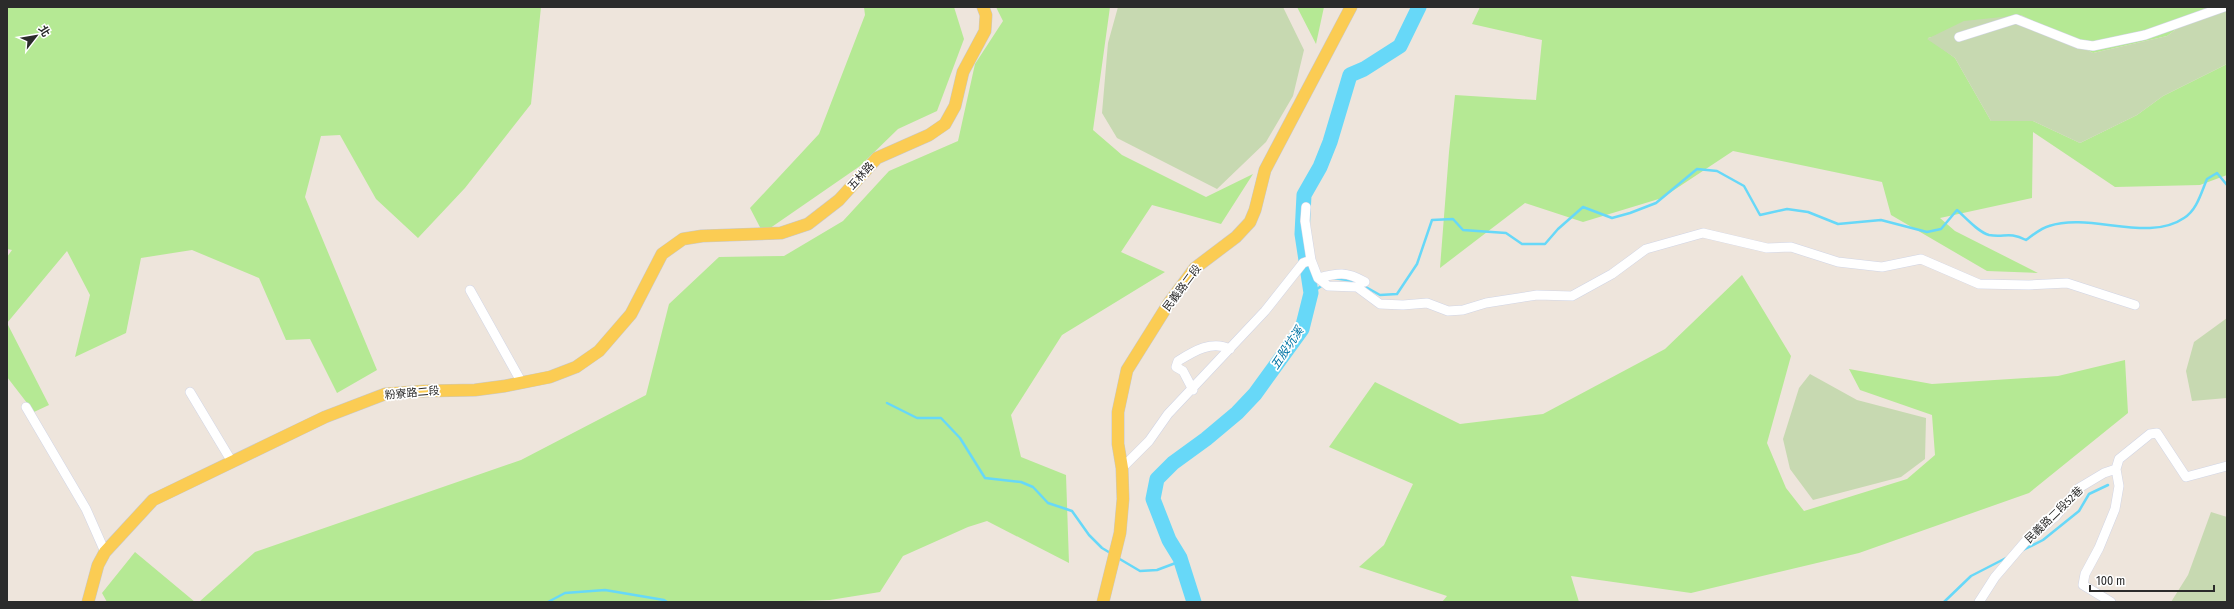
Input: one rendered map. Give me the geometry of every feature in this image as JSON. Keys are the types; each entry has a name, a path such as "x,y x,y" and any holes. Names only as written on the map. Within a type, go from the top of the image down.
{"main road":[{"name":"五林路","path":"702,236 781,234 808,224 839,200 877,158 929,135 945,124 955,106 962,72 985,31 986,15 982,7"},
{"name":"民義路二段","path":"1103,602 1120,533 1123,499 1122,468 1118,444 1118,412 1127,370 1169,303 1195,268 1236,237 1250,222 1255,210 1265,170 1352,7"},
{"name":"粉寮路二段","path":"88,602 98,565 105,552 153,500 325,417 385,394 425,391 475,390 550,377 576,367 599,352 631,314 662,254 683,239 702,236"}],"street":[{"path":"1959,37 2016,19 2079,44 2093,46 2146,35 2224,7"},
{"path":"1306,207 1305,221 1307,262 1318,278 1328,286 1358,287 1380,304 1403,305 1427,302 1448,311 1463,310 1486,302 1537,294 1572,296 1612,274 1646,249 1703,233 1767,248 1791,247 1838,262 1882,268 1921,259 1979,284 2029,285 2067,283 2135,305"},
{"path":"1122,468 1149,441 1168,414 1193,390 1265,311 1307,262"},
{"path":"1318,278 1340,273 1355,276 1365,282"},
{"path":"470,290 522,383"},
{"path":"1193,390 1183,371 1176,367 1178,361 1204,347 1220,344 1230,349"},
{"path":"190,392 232,462"},
{"path":"26,407 86,509 105,552"},
{"path":"2111,602 2083,585 2085,574 2099,548 2115,509 2119,486 2116,469 2119,459 2150,434 2157,433 2186,477 2227,466"},
{"name":"民義路二段52巷","path":"1979,602 1995,577 2026,542 2056,516 2079,488 2104,473 2116,469"}],"green space":[{"path":"7,7 541,7 531,104 465,188 418,238 376,199 340,135 321,136 305,197 377,370 337,393 310,339 286,340 259,278 192,250 141,258 126,333 75,357 90,295 67,251 7,323 7,257 12,250 7,249"},
{"path":"864,7 954,7 964,39 937,111 898,129 860,166 763,233 750,208 819,134 865,15"},
{"path":"996,7 1110,7 1093,130 1122,155 1206,197 1253,174 1221,224 1152,205 1121,252 1165,272 1062,335 1011,415 1021,457 1066,475 1069,563 987,521 968,527 903,556 880,592 830,600 770,602 199,602 255,552 521,460 646,395 669,304 719,257 784,256 843,221 889,171 958,141 975,64 1003,21"},
{"path":"1118,7 1283,7 1304,50 1293,96 1266,142 1217,189 1117,138 1102,113 1108,43"},
{"path":"1297,7 1324,7 1316,44"},
{"path":"1480,7 2206,7 2167,36 2093,53 2021,15 1928,38 1955,58 1991,121 2033,121 2080,143 2137,115 2163,96 2227,64 2227,175 2200,185 2115,187 2033,132 2032,198 1940,218 1955,231 2038,273 1987,271 1891,215 1882,182 1733,151 1662,198 1583,222 1525,203 1440,268 1455,95 1536,100 1542,40 1472,24"},
{"path":"2206,7 2227,7 2227,64 2163,96 2137,115 2080,143 2033,121 1991,121 1955,58 1927,39 1964,21 2021,15 2093,53 2167,36"},
{"path":"1742,275 1791,356 1767,443 1786,488 1804,511 1907,479 1935,455 1932,415 1860,390 1849,369 1932,384 2058,376 2125,360 2128,413 2029,493 1859,553 1691,593 1571,576 1579,602 1442,602 1447,596 1359,567 1384,545 1413,484 1329,447 1375,382 1460,424 1543,414 1665,349"},
{"path":"2227,318 2227,398 2192,401 2186,371 2194,342"},
{"path":"7,323 49,405 34,412 7,377"},
{"path":"1810,374 1857,400 1926,418 1925,459 1901,477 1813,500 1790,469 1783,439 1799,388"},
{"path":"2211,512 2227,517 2227,602 2171,602 2188,575"},
{"path":"135,552 195,602 107,602 102,593"}],"waterway":[{"name":"五股坑溪","path":"1194,602 1180,558 1169,540 1153,499 1157,479 1173,463 1206,439 1237,413 1255,394 1302,329 1311,293 1302,234 1304,195 1320,167 1330,142 1350,75 1364,69 1400,46 1419,7"},
{"path":"1364,286 1380,295 1397,294 1417,264 1432,220 1453,219 1463,230 1506,233 1522,244 1545,244 1558,229 1583,207 1612,218 1630,213 1656,203 1697,169 1717,171 1744,186 1760,215 1787,209 1808,212 1838,224 1881,220 1927,232 1941,229 1957,210 1976,228 1989,235 2011,235 2026,240 2046,227 2065,223 2082,222 2136,228 2153,228 2170,225 2188,215 2198,201 2207,179 2217,173 2227,185"},
{"path":"1333,278 1354,281"},
{"path":"1311,293 1323,285"},
{"path":"887,403 917,418 941,418 960,438 985,478 1021,482 1033,487 1048,503 1072,511 1089,535 1102,548 1112,554"},
{"path":"2023,550 2043,540 2079,511 2089,494 2108,485"},
{"path":"1944,602 1971,576 2008,557"},
{"path":"1118,558 1140,571 1157,570 1181,561"},
{"path":"548,602 565,593 605,590 664,600 667,602"}]}
